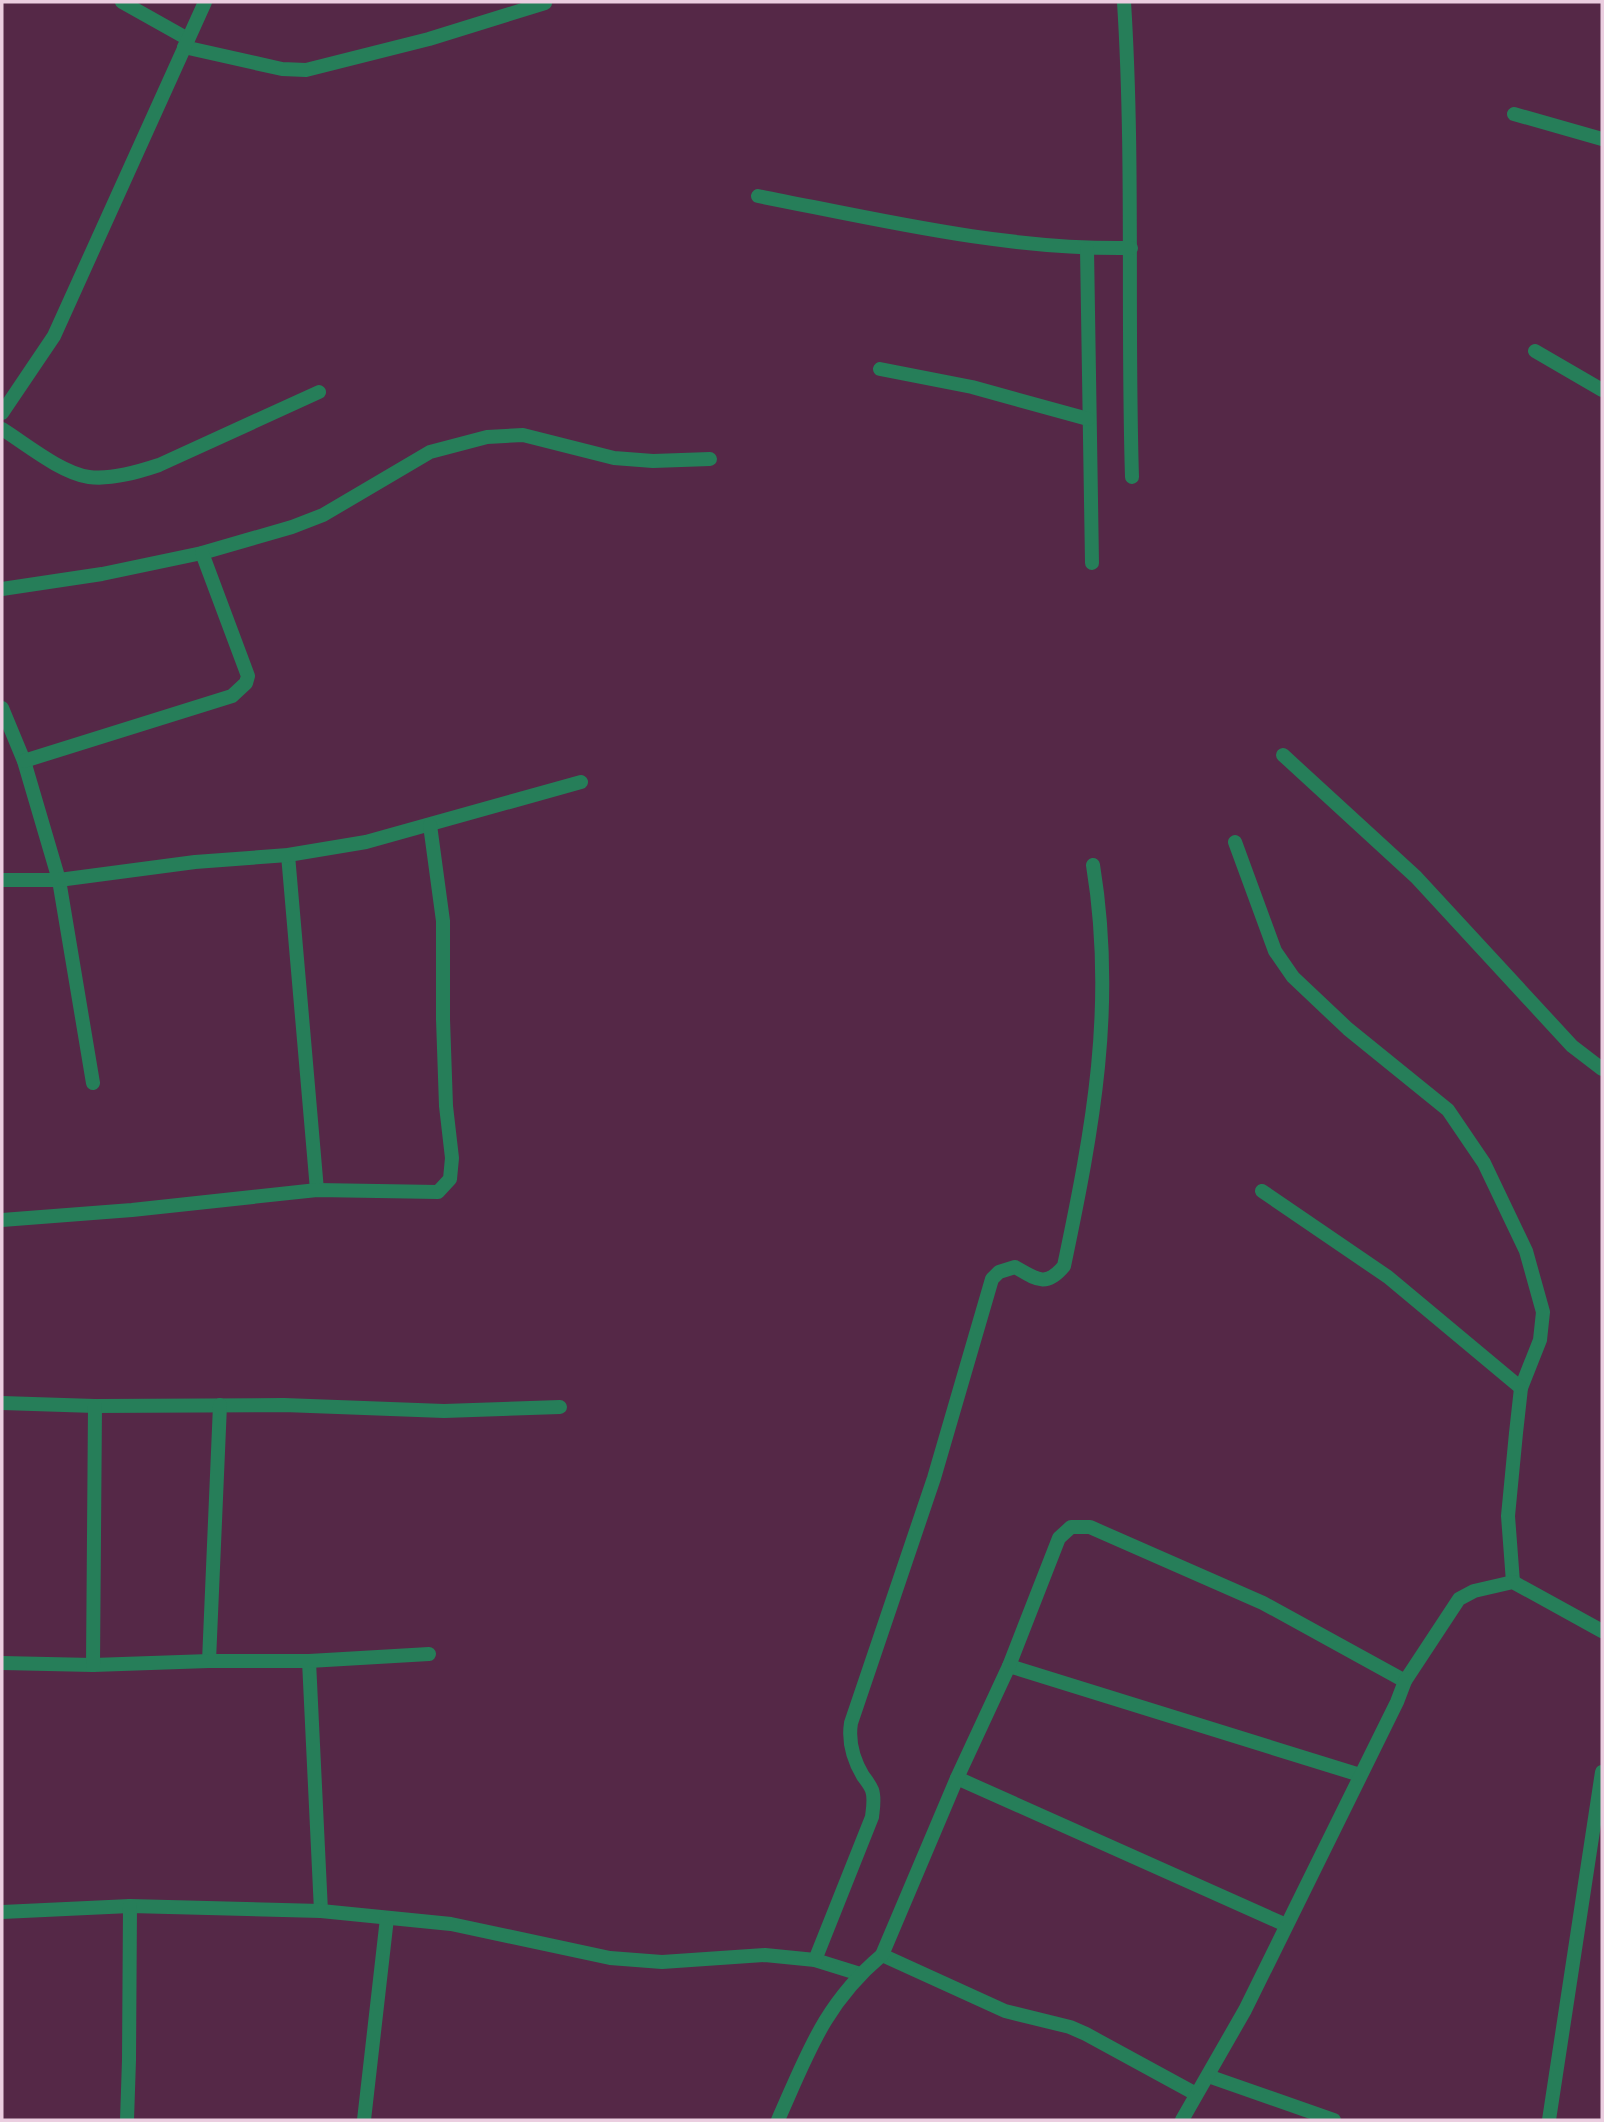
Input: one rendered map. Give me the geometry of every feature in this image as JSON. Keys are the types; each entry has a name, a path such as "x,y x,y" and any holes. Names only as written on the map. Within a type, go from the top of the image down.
{"street":[{"path":"122,2 186,43 282,69 306,70 429,39 545,3"},
{"path":"2,413 54,336 205,2"},
{"path":"1124,2 1131,248 1128,364 1132,477"},
{"path":"1514,114 1602,139"},
{"path":"758,196 954,234 1087,249 1131,248"},
{"path":"1087,249 1091,563"},
{"path":"1535,351 1602,390"},
{"path":"880,369 972,387 1088,419"},
{"path":"2,429 70,471 89,477 105,477 159,465 319,392"},
{"path":"2,589 102,574 202,553 292,527 323,515 429,452 487,437 523,435 614,458 653,461 710,459"},
{"path":"24,761 232,696 241,689 248,676 202,553"},
{"path":"2,708 24,761 59,880 93,1083"},
{"path":"1283,755 1416,877 1572,1046 1602,1069"},
{"path":"2,880 59,880 195,862 288,855 366,842 581,782"},
{"path":"2,1220 317,1190 438,1192 450,1179 452,1158 446,1106 443,921 430,825"},
{"path":"1235,842 1275,951 1293,977 1348,1029 1448,1110 1484,1163 1526,1251 1543,1312 1540,1340 1521,1388 1508,1516 1513,1582"},
{"path":"288,855 317,1190"},
{"path":"815,1960 872,1817 872,1789 851,1749 851,1723 934,1478 992,1279 999,1272 1015,1267 1042,1281 1054,1279 1064,1266 1098,1081 1104,1009 1104,967 1093,865"},
{"path":"1262,1191 1388,1277 1521,1388"},
{"path":"2,1403 444,1411 559,1407"},
{"path":"209,1661 220,1405"},
{"path":"93,1665 95,1406"},
{"path":"778,2120 822,2024 839,1997 882,1955 957,1778 1009,1666 1059,1538 1071,1527 1090,1527 1263,1604 1405,1681"},
{"path":"1182,2120 1245,2010 1405,1681 1459,1599 1474,1591 1513,1582 1602,1631"},
{"path":"2,1663 93,1665 309,1661 429,1654"},
{"path":"309,1661 321,1911"},
{"path":"1009,1666 1360,1776"},
{"path":"1549,2120 1597,1849 1602,1772"},
{"path":"957,1778 1286,1925"},
{"path":"2,1912 130,1906 321,1911 473,1927 610,1958 662,1962 765,1955 815,1960 860,1974"},
{"path":"127,2120 130,2060 130,1906"},
{"path":"363,2120 387,1918"},
{"path":"882,1955 1005,2011 1078,2031 1196,2094"},
{"path":"1208,2076 1334,2120"}]}
